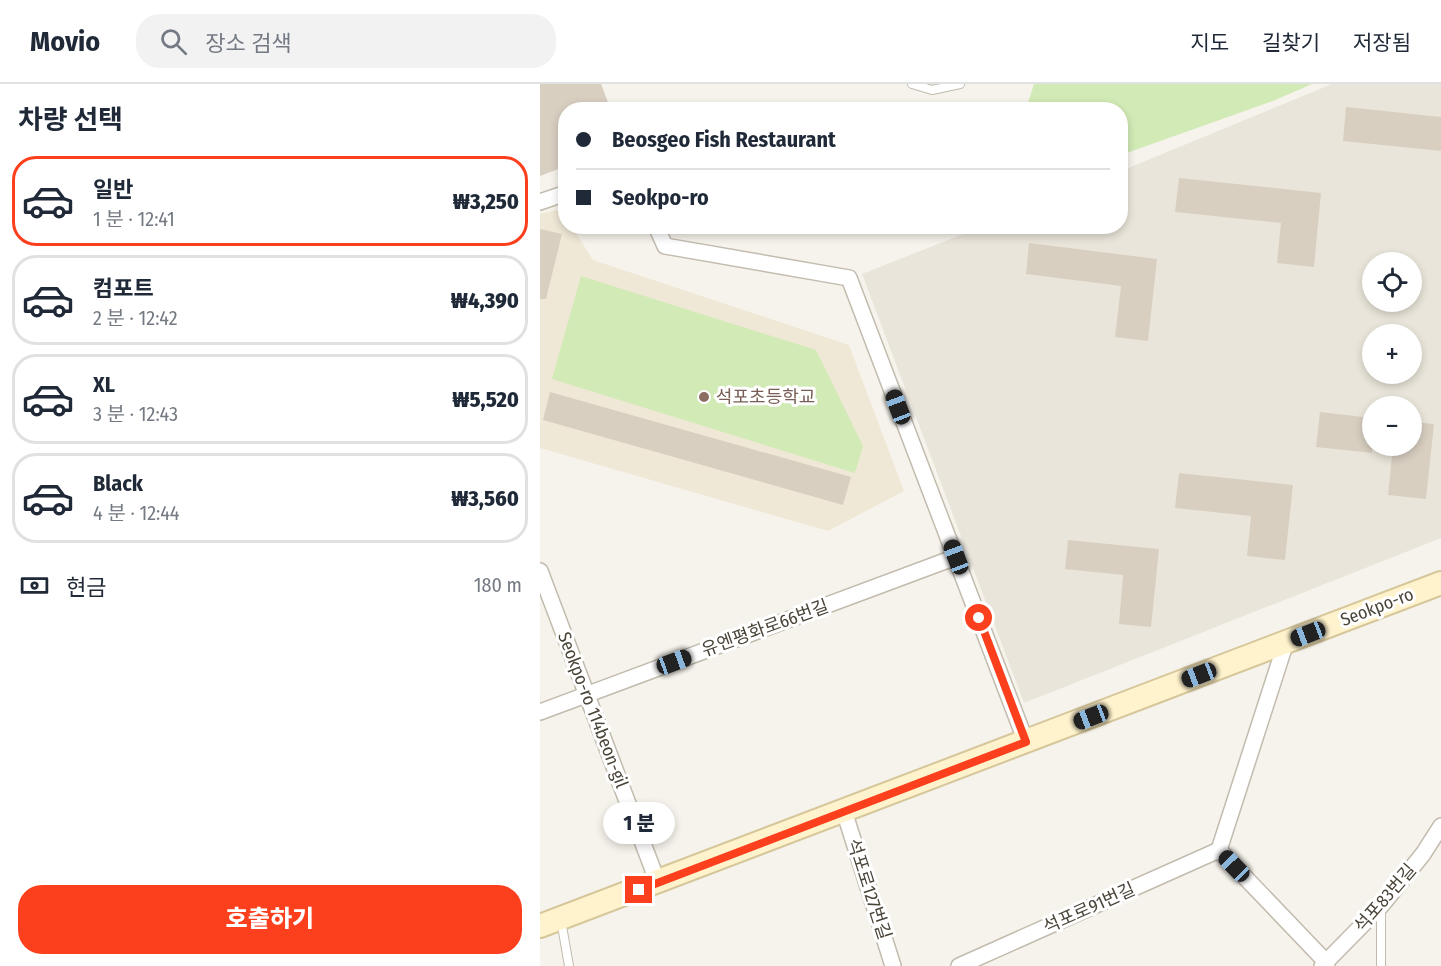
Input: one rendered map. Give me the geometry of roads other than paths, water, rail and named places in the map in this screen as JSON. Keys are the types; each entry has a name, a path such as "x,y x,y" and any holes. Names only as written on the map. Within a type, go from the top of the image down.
{"main road":[{"name":"Seokpo-ro","path":"550,922 658,883 1441,583"}],"street":[{"path":"540,202 558,196"},
{"path":"660,234 665,246 849,278 1026,742"},
{"name":"유엔평화로66번길","path":"540,712 956,557"},
{"name":"Seokpo-ro 114beon-gil","path":"540,572 658,883"},
{"path":"1286,642 1218,850 1324,964"},
{"name":"석포로127번길","path":"844,811 894,966"},
{"name":"석포83번길","path":"1324,964 1381,906 1423,854 1441,826"},
{"name":"석포로91번길","path":"959,966 1218,850"}],"lane":[{"path":"912,84 932,90 960,84"},
{"path":"1381,906 1381,966"},
{"path":"550,922 569,966"}],"place":[{"name":"석포초등학교","path":"704,397"}]}
